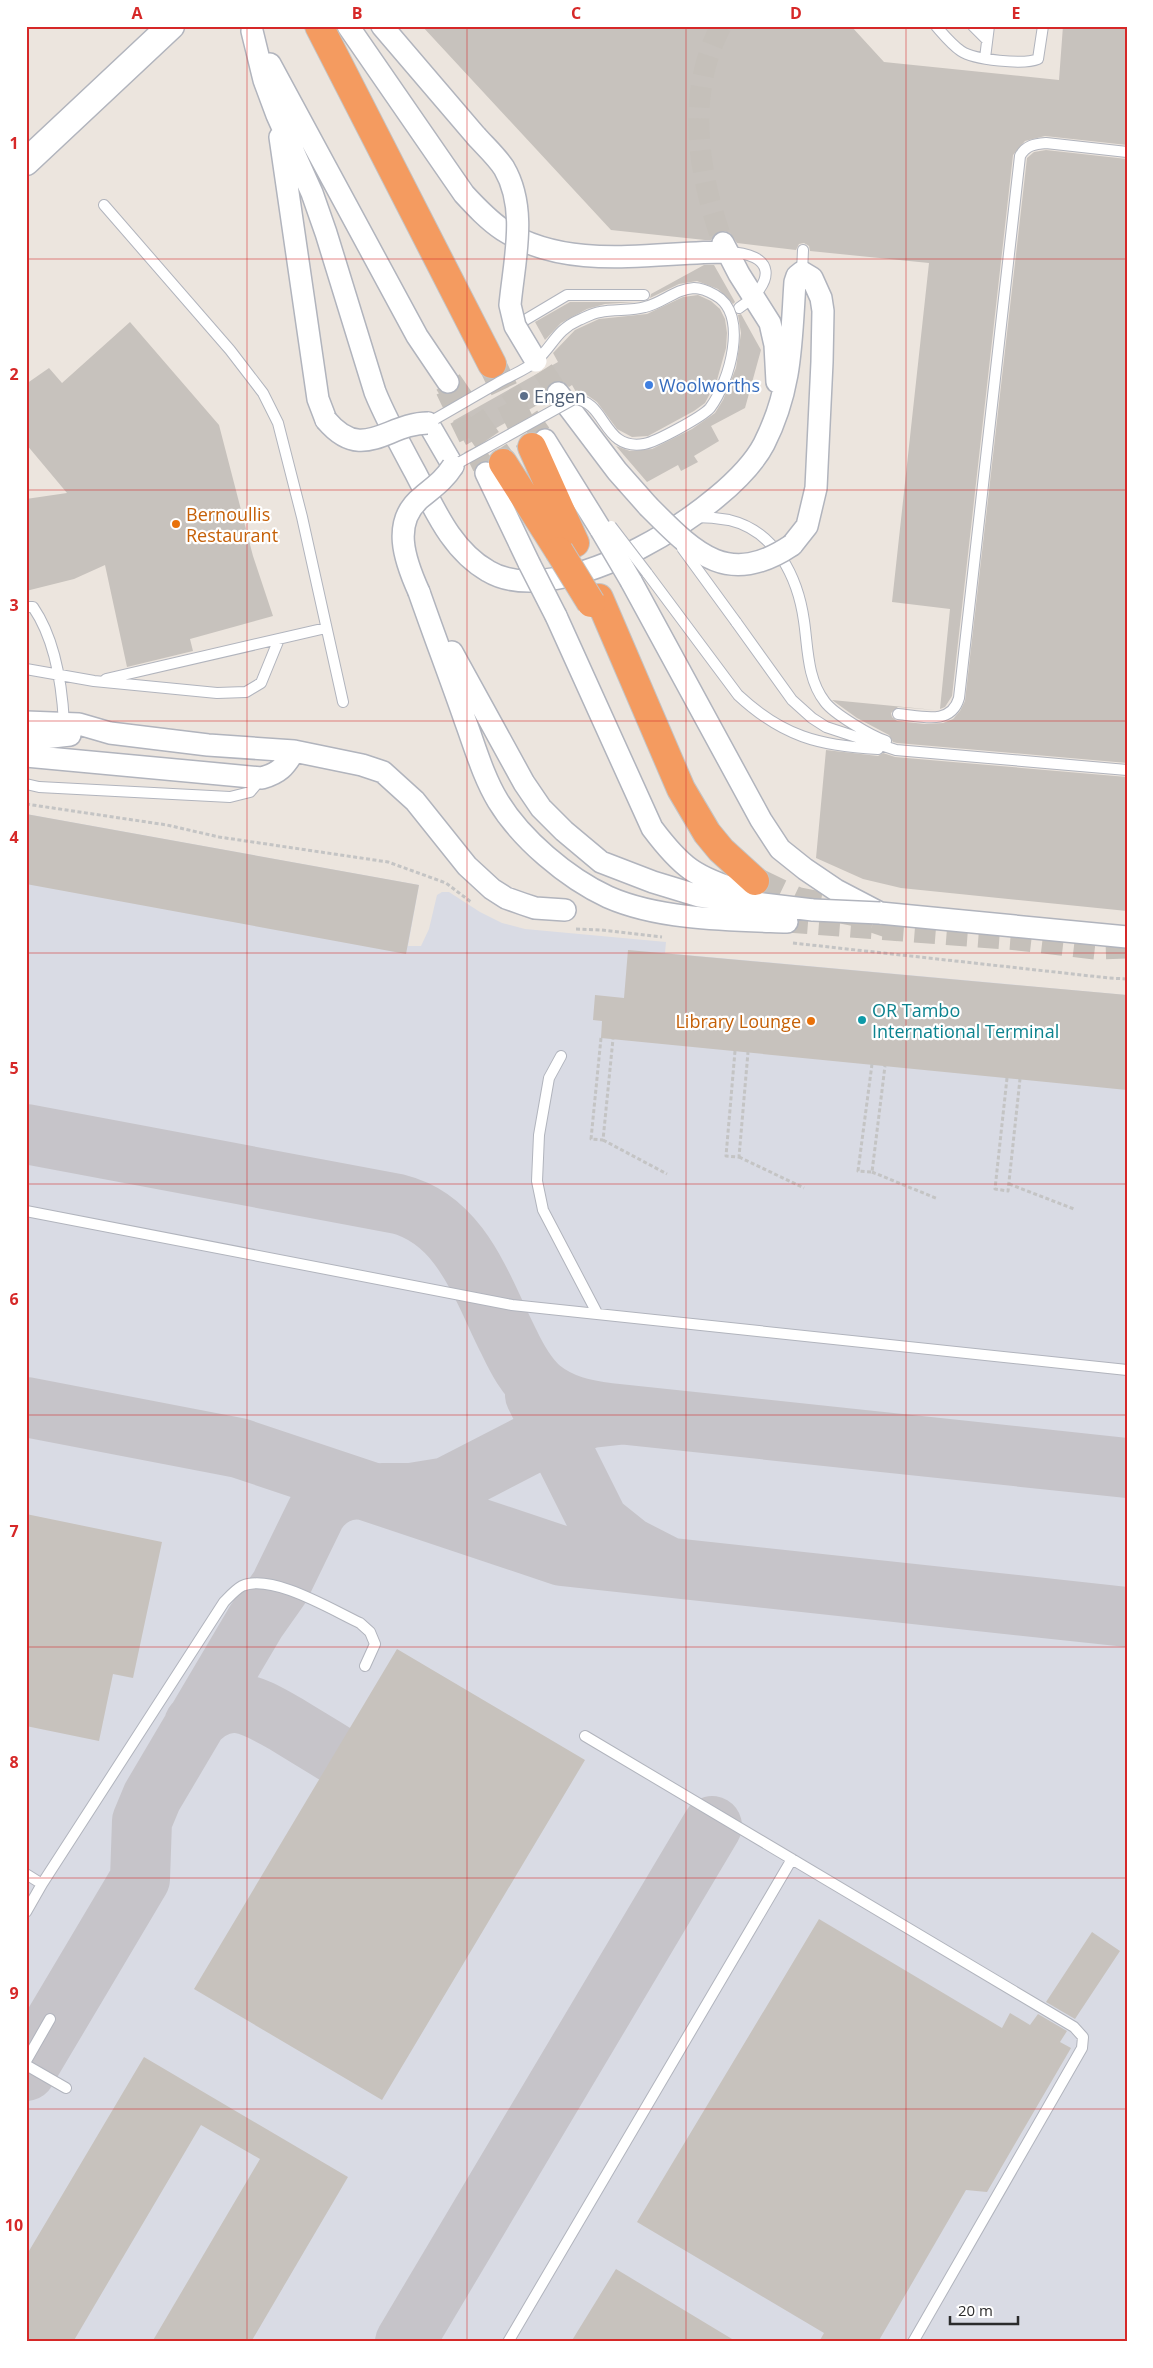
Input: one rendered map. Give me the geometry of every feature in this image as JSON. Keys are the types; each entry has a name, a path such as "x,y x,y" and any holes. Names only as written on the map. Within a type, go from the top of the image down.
{"highway":[{"path":"319,26 492,364"},
{"path":"538,444 567,547 620,652 681,789 707,833 721,850 755,881"},
{"path":"495,468 567,547"}],"street":[{"path":"26,162 172,26"},
{"path":"348,26 458,187 482,214 504,230 549,250 582,256 725,248 746,303 770,323 775,345 777,380 768,435"},
{"path":"382,26 503,166 508,176 516,206 517,229 510,305 515,326 539,366"},
{"path":"250,29 264,80 277,115 312,193 326,233 375,392 385,416 443,526 465,553 486,571 511,581 568,578 616,560 690,517 737,478 753,460 768,435 786,384 793,337 795,282 797,276 802,272 812,278 821,298 823,312 822,362 816,488 807,526 792,545 770,558 751,565 732,565 718,562 690,546 648,506 617,471 562,398"},
{"path":"250,29 417,336 447,386"},
{"path":"277,115 318,399 326,420 340,433 361,441 380,438 416,423 428,423 453,466 444,480 422,496 411,508 406,518 402,540 404,552 475,747 498,800 524,835 560,868 616,900 682,916 786,922"},
{"path":"538,444 558,461 639,577 690,691 761,820 780,849 836,890 880,913"},
{"path":"495,468 529,563 556,616 652,828 676,858 706,880 813,910"},
{"path":"419,592 524,783 541,808 601,862 698,896 813,910 880,913 1127,937"},
{"path":"26,722 79,724 110,733 208,745 294,751 362,765 383,772 415,801 467,866 492,889 506,898 529,906 565,910"},
{"path":"26,740 110,733"},
{"path":"26,756 262,778 277,773 286,765 294,751"}],"lane":[{"path":"936,26 963,52 985,58 1013,62 1038,59 1042,26"},
{"path":"973,26 987,40"},
{"path":"985,58 989,26"},
{"path":"898,714 936,718 946,716 953,712 959,698 1020,156 1025,149 1034,144 1046,143 1127,152"},
{"path":"104,205 230,350 263,393 278,423 287,455 343,702"},
{"path":"802,272 803,250"},
{"path":"428,423 539,366 559,332 577,321 600,312 644,308 682,290 696,288 719,297 732,316 735,336 722,386 709,409 687,424 646,444 627,445 612,432 590,404 582,400 562,398 453,466"},
{"path":"515,326 562,297 574,294 644,296"},
{"path":"648,506 692,562 792,700 812,718 826,727 896,750"},
{"path":"690,517 730,520 759,535 770,544 794,578 804,621 811,671 826,703 862,729 882,740 912,750"},
{"path":"639,577 738,695 773,724 790,733 811,740 875,749 912,750 1127,770"},
{"path":"26,607 33,607 40,618 60,674 64,723"},
{"path":"94,682 326,628"},
{"path":"26,670 60,674 94,682 217,693 246,692 261,683 279,639"},
{"path":"26,784 39,787 230,797 250,792 262,778"},
{"path":"561,1056 549,1078 539,1135 537,1181 543,1210 597,1314"},
{"path":"26,1211 512,1305 1127,1370"},
{"path":"26,1912 42,1884 224,1602 237,1589 253,1583 274,1585 360,1624 370,1632 375,1644 365,1666"},
{"path":"585,1736 1074,2027 1083,2037 1082,2048 913,2342"},
{"path":"508,2342 792,1859"},
{"path":"26,1874 42,1884"},
{"path":"26,2061 50,2019"},
{"path":"26,2065 66,2088"}],"path":[{"path":"601,1038 591,1139 603,1140 667,1174"},
{"path":"603,1140 613,1039"},
{"path":"736,1051 726,1156 739,1157 804,1188"},
{"path":"739,1157 748,1052"},
{"path":"872,1064 858,1171 872,1172 938,1199"},
{"path":"872,1172 885,1066"},
{"path":"1007,1078 995,1189 1008,1191 1020,1079"},
{"path":"1009,1184 1074,1209"}],"shaded area":[{"path":"26,814 419,885 408,946 421,946 429,929 437,895 442,892 449,892 480,912 502,923 525,929 666,942 665,953 1127,995 1127,2342 26,2342"}],"building":[{"path":"422,26 851,26 884,62 1059,80 1063,26 1127,26 1127,145 1045,136 1025,141 1013,155 952,696 945,707 940,709 950,609 892,602 929,263 810,251 809,246 804,243 799,244 796,250 737,243 730,233 724,231 717,232 711,240 705,240 611,230"},
{"path":"1046,150 1127,159 1127,763 897,743 893,742 889,735 857,718 832,700 935,710 898,707 891,713 892,717 897,721 925,724 943,723 953,719 965,701 1027,158 1034,152"},
{"path":"704,265 714,265 735,302 733,304 718,289 697,281 679,284 650,298 651,294"},
{"path":"698,295 711,301 720,309 725,319 727,333 726,348 717,380 705,403 694,411 648,436 632,437 617,429 597,402 587,395 576,392 572,385 569,387 563,382 556,381 547,388 548,399 466,445 453,421 558,362 553,353 575,330 599,319 647,314 683,297"},
{"path":"570,302 636,302 605,304 587,309 561,323 545,340 535,322"},
{"path":"741,314 761,350 745,408 711,426 719,441 694,456 698,462 681,471 678,465 647,482 616,446 630,451 652,449 692,429 715,413 723,400 736,368 741,333 738,315"},
{"path":"130,322 219,425 253,556 273,616 190,639 193,651 127,667 105,565 74,579 26,591 26,499 67,493 26,444 26,384 49,368 62,383"},
{"path":"826,750 878,756 883,753 895,757 1127,777 1127,911 901,888 863,879 816,858"},
{"path":"26,814 419,885 406,954 26,884"},
{"name":"OR Tambo International Terminal","path":"628,950 1127,995 1127,1090 601,1038 602,1021 593,1020 595,995 624,998"},
{"path":"26,1514 162,1542 133,1678 113,1674 99,1741 26,1726"},
{"path":"397,1649 585,1760 382,2100 194,1989"},
{"path":"819,1919 1002,2028 1010,2013 1030,2025 1038,2014 1067,2031 1060,2042 1071,2048 987,2192 966,2190 878,2342 819,2342 824,2333 637,2222"},
{"path":"1092,1932 1120,1951 1075,2019 1046,2002"},
{"path":"144,2057 348,2177 251,2342 152,2342 260,2159 201,2125 73,2342 26,2342 26,2256"},
{"path":"616,2269 737,2342 571,2342"}],"taxiway":[{"path":"26,1134 398,1204 420,1212 439,1225 467,1259 479,1279 515,1355 531,1379 549,1395 573,1406 609,1413 1127,1468"},
{"path":"535,1395 599,1523 629,1547 664,1565"},
{"path":"26,1407 239,1448 562,1556 1127,1617"},
{"path":"382,1493 410,1493 447,1487 563,1427 591,1418 618,1415"},
{"path":"26,2071 140,1879 142,1821 152,1797 256,1621 280,1587 316,1513 331,1497 343,1491 364,1490"},
{"path":"194,1724 217,1706 239,1703 273,1717 335,1754"},
{"path":"405,2342 712,1826"}],"tunnel":[{"path":"721,26 710,52 703,79 699,106 699,134 707,190 723,243"},
{"path":"492,364 545,440"},
{"path":"492,364 532,447"},
{"path":"543,370 558,393"},
{"path":"448,382 503,463"},
{"path":"446,390 486,473"},
{"path":"755,881 797,901 854,912 913,932"},
{"path":"787,922 1018,940 1095,949 1127,948"}],"place":[{"name":"Woolworths","path":"649,385"},
{"name":"Engen","path":"524,396"},
{"name":"Bernoullis Restaurant","path":"176,524"},
{"name":"OR Tambo International Terminal","path":"862,1020"},
{"name":"Library Lounge","path":"811,1021"}]}
